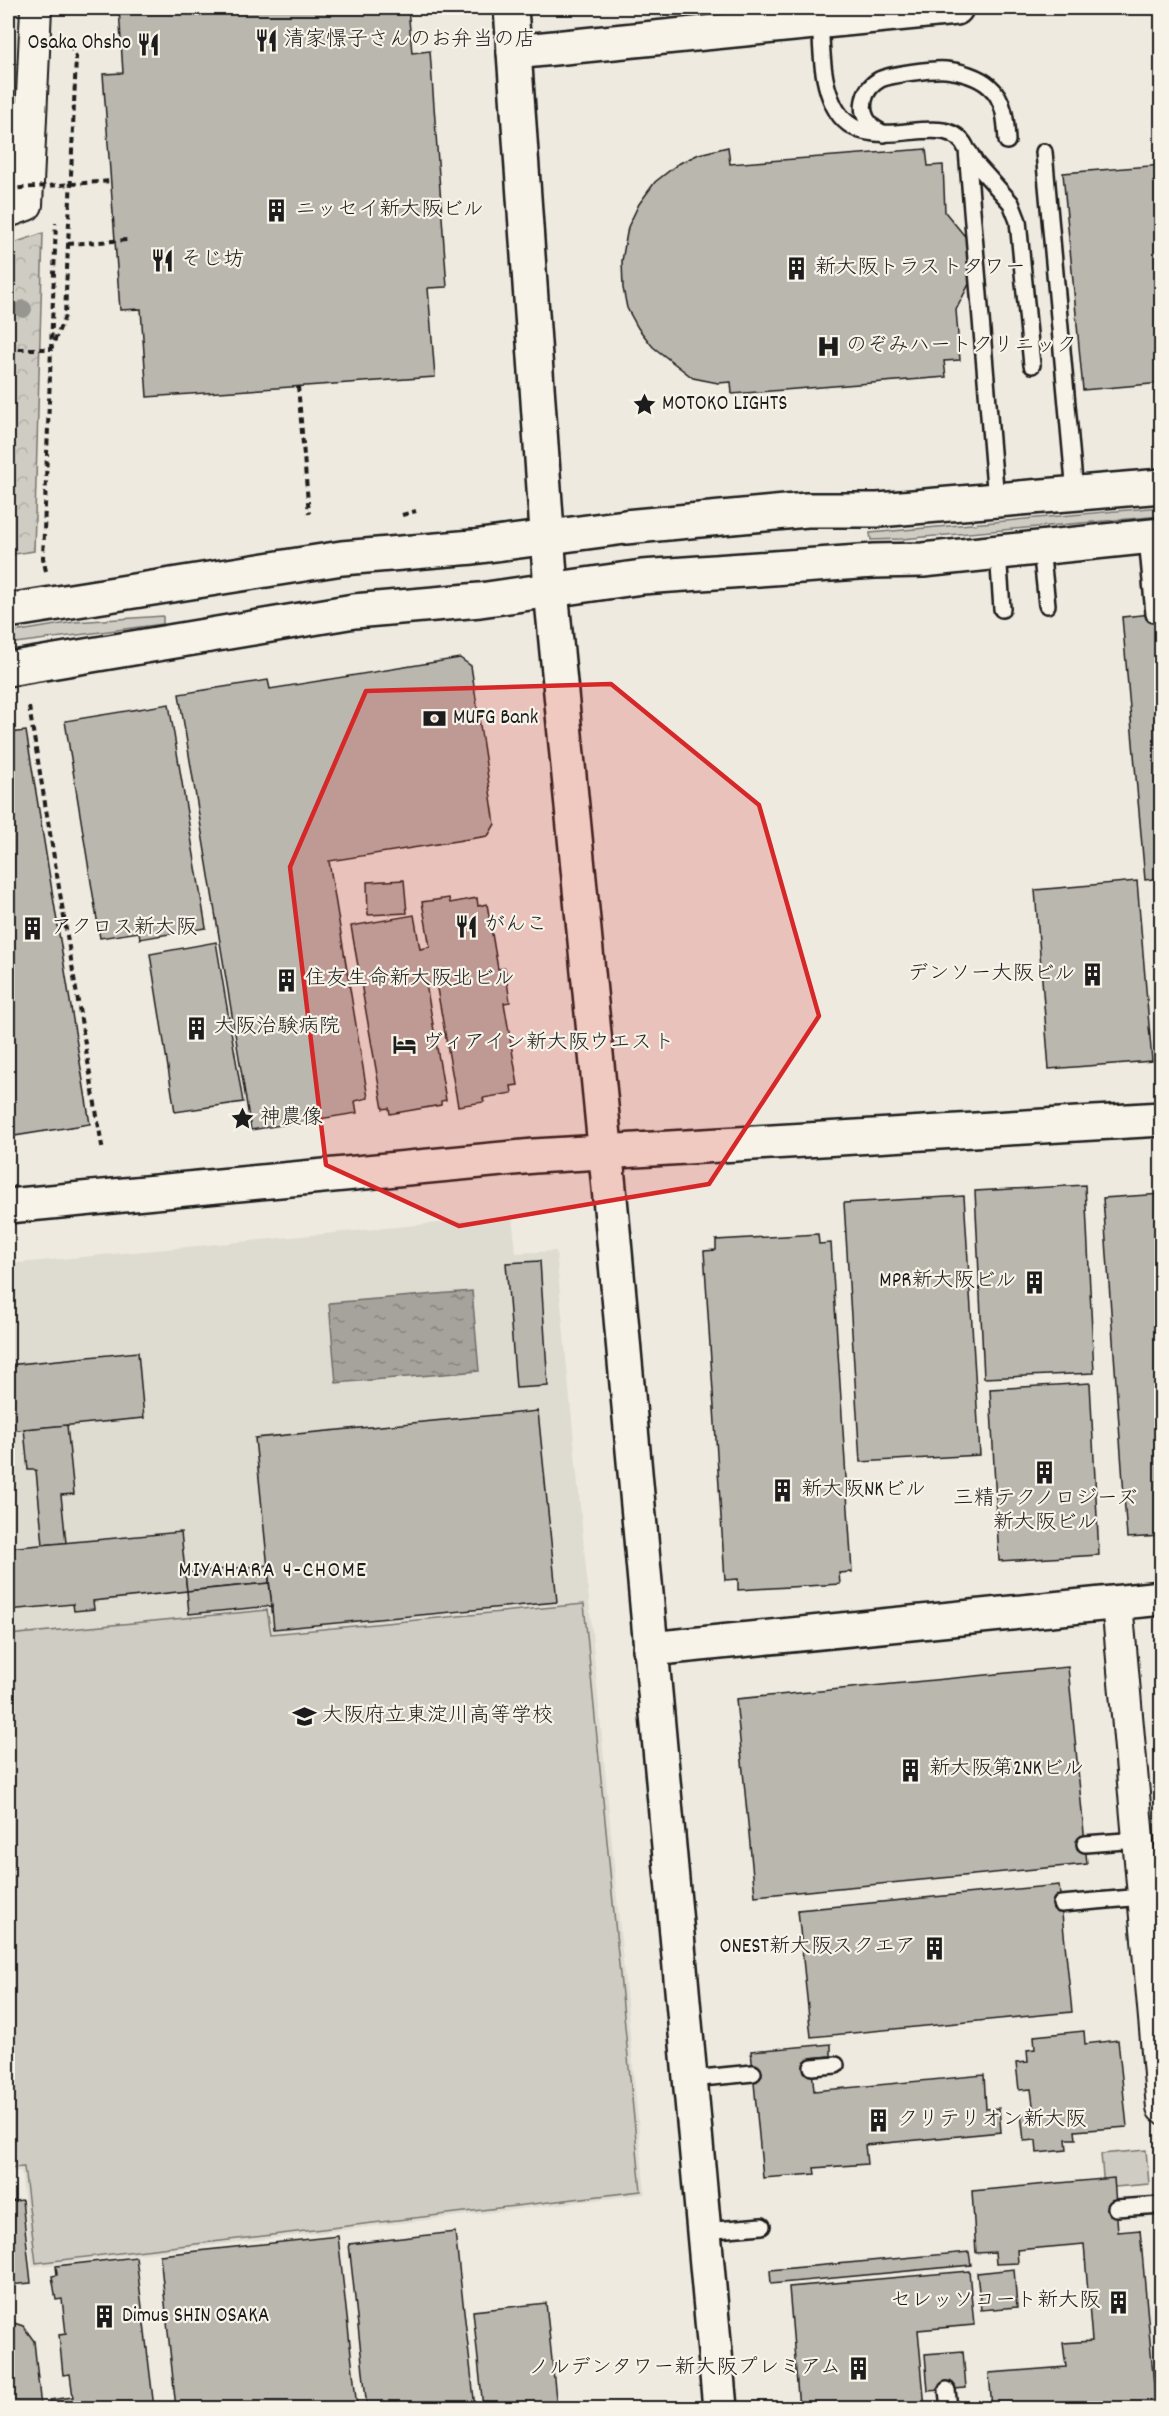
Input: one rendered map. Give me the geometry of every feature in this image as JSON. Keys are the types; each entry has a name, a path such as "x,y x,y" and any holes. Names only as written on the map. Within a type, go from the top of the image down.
{"street":[{"path":"8,212 27,205 36,8"},
{"path":"511,8 551,590 720,2409"},
{"path":"514,52 956,8"},
{"path":"8,611 342,558 473,547 807,510 878,510 1161,486"},
{"path":"8,669 354,611 480,600 642,577 874,561 923,560 1154,536"},
{"path":"8,1206 604,1151 1161,1119"},
{"path":"650,1649 1161,1598"},
{"path":"1117,1603 1143,1897 1159,2045 1161,2108"}],"lane":[{"path":"820,21 826,86 844,121 868,134 950,131 964,141 976,164 1011,203 1018,221 1032,365"},
{"path":"884,134 871,125 864,115 863,100 869,89 878,80 890,76 945,70 967,75 989,86 1001,101 1007,141"},
{"path":"968,150 996,500"},
{"path":"1044,152 1075,493"},
{"path":"1154,536 1154,614"},
{"path":"1041,548 1047,605"},
{"path":"998,552 1002,609"},
{"path":"1085,1844 1138,1840"},
{"path":"1061,1904 1143,1897"},
{"path":"812,2067 836,2065"},
{"path":"691,2079 753,2073"},
{"path":"1116,2208 1161,2205"},
{"path":"704,2231 762,2226"},
{"path":"947,2390 949,2409"}],"path":[{"path":"51,349 65,316 76,57 65,35"},
{"path":"8,189 111,181"},
{"path":"46,573 44,558 56,222"},
{"path":"68,244 128,240"},
{"path":"8,349 12,347 51,349"},
{"path":"298,386 309,514"},
{"path":"29,707 104,1152"}],"highlighted area":[{"path":"611,684 759,805 819,1016 709,1184 459,1226 326,1165 290,867 366,691"}],"shaded area":[{"name":"大阪府立東淀川高等学校","path":"512,1216 516,1253 556,1251 645,2194 32,2267 21,2171 8,2173 8,1264"}],"green space":[{"path":"43,233 34,551 8,555 8,245"},
{"path":"1161,507 1161,516 902,539 871,540 870,533"},
{"path":"163,616 163,624 8,644 8,633 74,622"},
{"name":"大阪府立東淀川高等学校","path":"584,1604 641,2191 36,2263 24,2167 8,2168 8,1635 267,1610 271,1634"},
{"path":"1146,2150 1149,2184 1104,2188 1101,2154"}],"water":[{"path":"472,1291 479,1371 336,1383 329,1303"}],"building":[{"name":"ニッセイ新大阪ビル","path":"119,8 408,8 412,53 430,51 447,287 428,288 435,377 147,397 141,309 120,310 103,74 123,73"},
{"name":"新大阪トラストタワー","path":"728,147 730,164 926,149 928,166 943,165 945,212 968,240 972,278 956,310 960,360 944,361 946,377 732,394 731,382 718,383 693,378 653,347 638,328 627,308 623,288 622,261 628,227 639,204 655,182 678,164 699,154"},
{"path":"1162,165 1162,383 1083,390 1063,173"},
{"path":"1162,613 1162,878 1145,880 1122,617"},
{"name":"住友生命新大阪北ビル","path":"460,658 471,666 495,824 488,836 329,861 368,1098 355,1101 357,1113 251,1130 179,694 268,680 270,689"},
{"path":"169,704 206,928 140,939 139,932 100,938 65,721"},
{"name":"アクロス新大阪","path":"26,731 90,1124 8,1137 8,733"},
{"path":"404,880 407,913 368,915 367,882"},
{"name":"デンソー大阪ビル","path":"1137,881 1152,1061 1049,1069 1035,890"},
{"name":"ヴィアイン新大阪ウエスト","path":"449,898 450,903 477,898 478,906 487,904 498,969 505,968 510,1002 504,1003 518,1085 511,1086 512,1093 483,1098 484,1102 458,1106 436,983 426,984 446,1100 441,1101 441,1105 390,1114 389,1108 383,1109 351,926 414,915 420,949 430,947 422,902"},
{"name":"大阪治験病院","path":"216,942 243,1102 175,1112 150,954"},
{"name":"MPR新大阪ビル","path":"1085,1185 1094,1373 984,1378 975,1191"},
{"path":"1162,1194 1162,1536 1127,1538 1103,1198"},
{"path":"964,1196 980,1455 860,1462 844,1203"},
{"name":"新大阪NKビル","path":"818,1234 819,1244 831,1243 852,1572 839,1573 840,1584 738,1590 738,1579 725,1580 704,1251 716,1250 716,1240"},
{"path":"540,1261 548,1386 516,1388 506,1263"},
{"path":"138,1352 144,1418 8,1431 8,1365"},
{"name":"三精テクノロジーズ 新大阪ビル","path":"1090,1383 1099,1555 999,1561 990,1389"},
{"path":"538,1411 557,1602 274,1629 255,1438"},
{"path":"67,1425 74,1494 61,1495 66,1543 43,1545 36,1470 28,1470 24,1429"},
{"path":"181,1532 187,1591 93,1601 94,1609 74,1611 73,1604 8,1610 8,1548"},
{"path":"268,1565 269,1583 187,1591 185,1573"},
{"path":"269,1583 272,1606 189,1614 187,1591"},
{"name":"新大阪第2NKビル","path":"1068,1667 1087,1864 755,1896 736,1699"},
{"path":"1155,1746 1162,1746 1162,1820 1159,1787"},
{"name":"ONEST新大阪スクエア","path":"1059,1885 1072,2012 811,2037 798,1910"},
{"path":"1084,2031 1085,2044 1118,2040 1127,2127 1075,2131 1076,2139 1066,2139 1067,2150 1037,2153 1036,2140 1024,2141 1021,2114 1034,2113 1031,2089 1019,2090 1016,2063 1028,2062 1027,2050 1035,2049 1034,2036"},
{"name":"クリテリオン新大阪","path":"831,2044 831,2056 811,2058 814,2091 984,2075 986,2109 999,2108 1001,2132 865,2145 867,2164 814,2168 815,2174 763,2178 751,2051"},
{"name":"セレッソコート新大阪","path":"1114,2178 1118,2232 1140,2230 1156,2408 992,2408 989,2373 1066,2367 1063,2343 1092,2341 1084,2244 1017,2250 1018,2263 996,2264 995,2252 976,2253 972,2191"},
{"path":"22,2200 31,2283 8,2285 8,2202"},
{"path":"455,2232 475,2408 367,2408 349,2244"},
{"path":"338,2236 357,2408 176,2408 160,2255"},
{"path":"969,2252 971,2265 771,2284 770,2270"},
{"name":"Dimus SHIN OSAKA","path":"136,2257 154,2408 51,2408 50,2400 73,2397 70,2374 63,2375 59,2335 66,2334 62,2299 56,2300 52,2276 57,2275 56,2266"},
{"path":"1014,2269 1017,2307 981,2310 977,2273"},
{"name":"ノルデンタワー新大阪プレミアム","path":"969,2271 974,2325 918,2330 925,2408 799,2408 789,2287"},
{"path":"546,2303 557,2408 483,2408 473,2311"},
{"path":"8,2321 23,2326 34,2341 41,2408 8,2408"},
{"path":"963,2351 966,2388 928,2391 925,2354"}],"place":[{"name":"清家憬子さんのお弁当の店","path":"266,41"},
{"name":"Osaka Ohsho","path":"149,44"},
{"name":"ニッセイ新大阪ビル","path":"277,211"},
{"name":"そじ坊","path":"163,261"},
{"name":"新大阪トラストタワー","path":"797,269"},
{"name":"のぞみハートクリニック","path":"828,347"},
{"name":"MOTOKO LIGHTS","path":"644,405"},
{"name":"MUFG Bank","path":"435,719"},
{"name":"がんこ","path":"466,926"},
{"name":"アクロス新大阪","path":"33,929"},
{"name":"デンソー大阪ビル","path":"1093,975"},
{"name":"住友生命新大阪北ビル","path":"287,980"},
{"name":"大阪治験病院","path":"196,1028"},
{"name":"ヴィアイン新大阪ウエスト","path":"404,1044"},
{"name":"神農像","path":"242,1119"},
{"name":"MPR新大阪ビル","path":"1034,1282"},
{"name":"三精テクノロジーズ 新大阪ビル","path":"1045,1472"},
{"name":"新大阪NKビル","path":"783,1491"},
{"name":"大阪府立東淀川高等学校","path":"304,1717"},
{"name":"新大阪第2NKビル","path":"911,1770"},
{"name":"ONEST新大阪スクエア","path":"934,1948"},
{"name":"クリテリオン新大阪","path":"879,2121"},
{"name":"セレッソコート新大阪","path":"1118,2302"},
{"name":"Dimus SHIN OSAKA","path":"104,2317"},
{"name":"ノルデンタワー新大阪プレミアム","path":"859,2369"}],"district":[{"name":"MIYAHARA 4-CHOME","path":"273,1571"}]}
